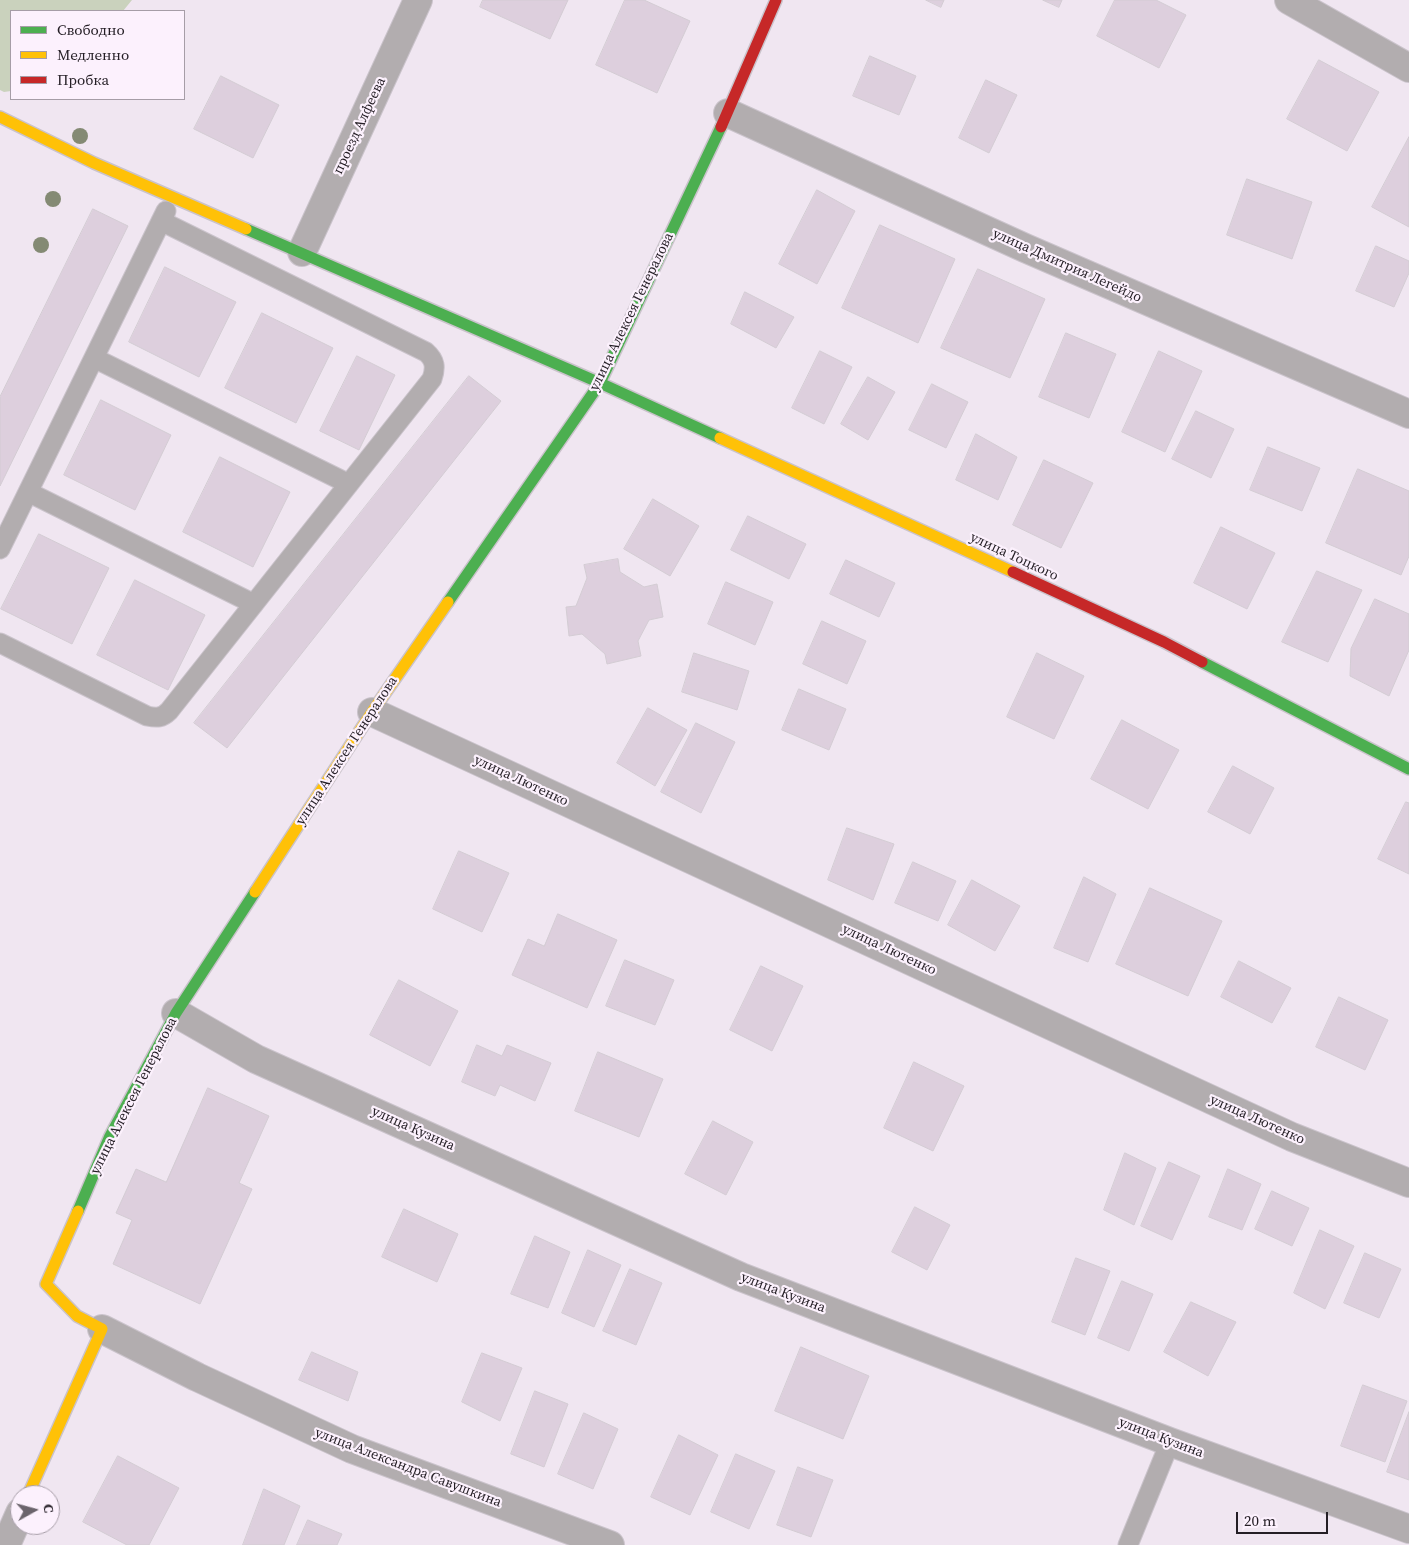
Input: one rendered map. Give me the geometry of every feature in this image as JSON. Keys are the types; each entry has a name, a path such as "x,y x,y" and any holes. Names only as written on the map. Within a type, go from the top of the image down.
{"street":[{"name":"проезд Алфеева","path":"302,252 418,0"},
{"name":"улица Алексея Генералова","path":"102,1329 77,1316 46,1284 110,1136 176,1013 372,712 600,383 728,113 776,0"},
{"path":"1289,0 1409,68"},
{"name":"улица Дмитрия Легейдо","path":"728,113 1025,248 1409,414"},
{"name":"улица Тоцкого","path":"0,117 94,163 600,383 1164,642 1409,769"},
{"name":"улица Лютенко","path":"372,712 1292,1137 1409,1182"},
{"name":"улица Кузина","path":"176,1013 256,1059 741,1276 1170,1442 1409,1529"},
{"path":"32,1485 102,1329"},
{"name":"улица Александра Савушкина","path":"102,1329 197,1377 352,1449 610,1545"}],"lane":[{"path":"0,549 172,197"},
{"path":"0,643 147,716 155,718 163,716 169,711 432,379 435,363 426,352 161,221"},
{"path":"94,358 349,484"},
{"path":"28,492 254,604"},
{"path":"1128,1545 1170,1442"}],"green space":[{"path":"0,0 132,0 124,10 10,10 10,91 4,92 0,90"}],"building":[{"path":"483,0 568,0 550,39 480,7"},
{"path":"625,0 644,0 690,21 657,93 596,65"},
{"path":"926,0 944,0 941,7"},
{"path":"1043,0 1062,0 1059,7"},
{"path":"1115,0 1156,0 1186,15 1159,68 1097,36"},
{"path":"870,56 916,76 899,115 853,96"},
{"path":"1319,60 1379,92 1347,151 1287,119"},
{"path":"221,76 279,105 253,158 194,129"},
{"path":"986,80 1017,95 989,153 959,138"},
{"path":"1409,137 1409,227 1372,207"},
{"path":"1247,179 1312,202 1292,259 1227,235"},
{"path":"817,190 855,211 817,284 779,264"},
{"path":"93,209 128,226 0,486 0,397"},
{"path":"880,225 955,259 918,343 842,308"},
{"path":"1376,246 1409,261 1409,273 1394,307 1356,291"},
{"path":"165,267 236,302 199,377 129,342"},
{"path":"978,269 1045,299 1010,378 941,348"},
{"path":"745,292 794,317 776,348 731,324"},
{"path":"262,313 333,348 296,423 225,388"},
{"path":"1066,333 1116,354 1089,418 1039,397"},
{"path":"820,351 852,367 824,424 792,408"},
{"path":"1159,351 1202,371 1165,452 1122,432"},
{"path":"357,356 395,375 359,450 320,431"},
{"path":"469,376 501,401 227,748 194,723"},
{"path":"868,377 895,392 868,440 841,424"},
{"path":"932,384 968,402 946,448 909,430"},
{"path":"101,400 171,435 135,510 64,475"},
{"path":"1196,411 1234,429 1211,478 1172,459"},
{"path":"976,434 1017,457 998,500 956,480"},
{"path":"1268,447 1320,468 1302,511 1250,490"},
{"path":"220,457 290,492 253,567 183,532"},
{"path":"1044,460 1093,483 1061,548 1013,525"},
{"path":"1358,469 1409,491 1409,556 1401,575 1326,543"},
{"path":"653,499 699,526 670,576 624,549"},
{"path":"748,516 806,544 789,579 731,550"},
{"path":"1221,527 1275,553 1247,609 1194,583"},
{"path":"39,534 109,568 72,644 1,609"},
{"path":"618,559 620,572 644,587 657,584 663,617 649,620 638,641 641,656 607,664 605,654 582,634 569,636 566,607 576,606 587,578 584,565"},
{"path":"846,560 895,583 879,617 830,594"},
{"path":"1317,571 1362,590 1328,662 1282,642"},
{"path":"135,580 205,615 168,690 97,655"},
{"path":"726,582 773,602 755,645 708,624"},
{"path":"1375,599 1409,614 1409,650 1389,696 1350,676 1351,649"},
{"path":"822,621 866,641 847,684 803,664"},
{"path":"694,653 749,671 737,710 682,692"},
{"path":"1037,653 1084,676 1054,739 1007,717"},
{"path":"799,689 846,709 829,750 782,730"},
{"path":"648,708 687,730 655,786 617,763"},
{"path":"1122,720 1179,750 1148,809 1091,779"},
{"path":"696,723 735,742 701,813 661,792"},
{"path":"1233,766 1274,788 1250,834 1208,812"},
{"path":"1406,802 1409,803 1409,874 1378,859"},
{"path":"847,828 894,844 873,900 828,880"},
{"path":"459,851 509,873 482,932 433,909"},
{"path":"913,862 956,881 938,921 895,903"},
{"path":"1084,877 1116,894 1088,962 1054,948"},
{"path":"972,880 1020,906 995,951 948,925"},
{"path":"1150,888 1222,921 1188,996 1116,964"},
{"path":"558,914 617,940 587,1008 512,975 528,939 544,946"},
{"path":"625,960 674,980 655,1025 606,1006"},
{"path":"1239,961 1291,988 1272,1023 1221,997"},
{"path":"761,966 803,986 772,1051 730,1030"},
{"path":"399,980 458,1011 430,1066 370,1035"},
{"path":"1339,997 1388,1020 1365,1070 1316,1047"},
{"path":"477,1045 502,1056 507,1045 551,1063 535,1101 500,1085 495,1096 462,1082"},
{"path":"598,1052 663,1079 639,1137 575,1111"},
{"path":"914,1062 964,1086 933,1151 884,1128"},
{"path":"208,1088 269,1116 239,1183 252,1189 200,1304 113,1264 132,1220 116,1213 136,1169 166,1182"},
{"path":"713,1121 753,1142 726,1195 685,1174"},
{"path":"1125,1153 1156,1168 1134,1225 1104,1210"},
{"path":"1169,1162 1200,1176 1172,1240 1141,1226"},
{"path":"1228,1169 1261,1184 1242,1230 1209,1217"},
{"path":"1272,1191 1309,1208 1292,1246 1255,1229"},
{"path":"915,1207 950,1225 927,1270 892,1252"},
{"path":"404,1209 458,1234 437,1282 382,1257"},
{"path":"1320,1230 1354,1246 1325,1309 1294,1293"},
{"path":"535,1236 570,1252 548,1308 511,1294"},
{"path":"588,1250 621,1265 594,1327 562,1313"},
{"path":"1365,1253 1401,1269 1379,1318 1344,1303"},
{"path":"1076,1258 1110,1271 1085,1335 1052,1322"},
{"path":"630,1269 662,1283 636,1345 603,1331"},
{"path":"1122,1281 1153,1294 1129,1351 1098,1338"},
{"path":"1191,1302 1236,1322 1208,1376 1164,1352"},
{"path":"801,1347 869,1376 843,1439 775,1411"},
{"path":"312,1352 358,1372 348,1401 299,1380"},
{"path":"482,1353 522,1368 500,1421 462,1402"},
{"path":"1363,1385 1407,1401 1385,1462 1341,1446"},
{"path":"535,1391 568,1404 544,1467 511,1454"},
{"path":"1409,1412 1409,1480 1387,1472"},
{"path":"584,1413 618,1429 593,1489 558,1474"},
{"path":"679,1435 718,1455 690,1515 651,1497"},
{"path":"736,1454 775,1471 749,1529 711,1512"},
{"path":"118,1456 179,1488 149,1545 127,1545 83,1522"},
{"path":"798,1467 833,1480 811,1537 777,1525"},
{"path":"264,1489 300,1506 284,1545 243,1545"},
{"path":"308,1520 342,1534 337,1545 297,1545"}],"traffic: fast":[{"path":"448,602 600,383 721,127"},
{"path":"246,229 600,383 720,438"},
{"path":"1202,662 1409,769"},
{"path":"78,1211 110,1136 176,1013 255,892"}],"traffic: slow":[{"path":"0,117 94,163 246,229"},
{"path":"720,438 1013,572"},
{"path":"255,892 372,712 448,602"},
{"path":"32,1485 102,1329 77,1316 46,1284 78,1211"}],"traffic: jam":[{"path":"721,127 776,0"},
{"path":"1013,572 1164,642 1202,662"}]}
